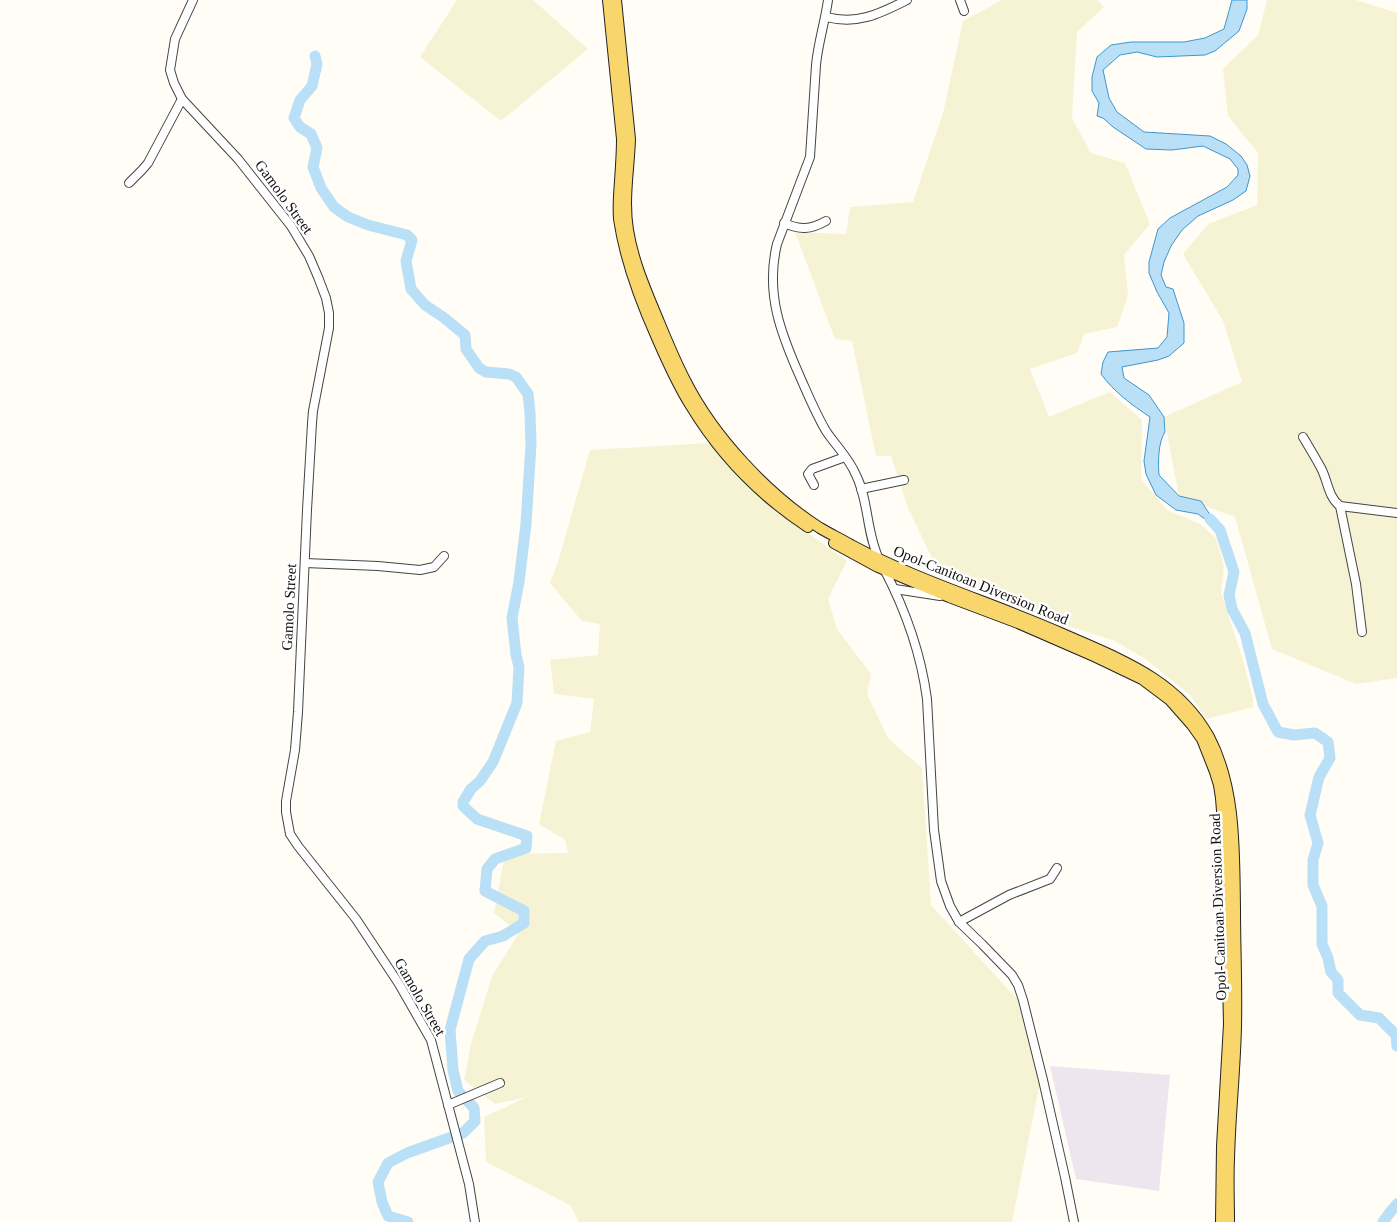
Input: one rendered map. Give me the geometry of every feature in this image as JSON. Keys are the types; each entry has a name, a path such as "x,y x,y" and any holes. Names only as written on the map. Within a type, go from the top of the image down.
{"main road":[{"name":"Opol-Canitoan Diversion Road","path":"608,0 622,139 618,206 626,254 651,324 690,406 724,452 744,474 790,515 943,594 1018,623 1142,679 1181,712 1202,739 1215,772 1221,798 1226,880 1229,1024 1222,1146 1222,1222"},
{"name":"Opol-Canitoan Diversion Road","path":"616,0 630,139 626,206 628,231 638,269 681,371 714,427 730,448 751,470 774,492 820,528 869,555"},
{"name":"Opol-Canitoan Diversion Road","path":"943,594 1021,616 1146,672 1175,694 1187,707 1208,736 1216,753 1222,769 1228,798 1234,880 1236,1024 1228,1162 1229,1222"}],"street":[{"name":"Gamolo Street","path":"193,0 175,39 170,70 174,83 182,99 238,159 291,226 309,256 326,298 329,313 329,328 313,411 309,463 298,712 295,750 286,801 290,834 356,919 416,1012 431,1040 468,1184 475,1222"},
{"path":"828,0 826,17 817,51 810,157 774,255 773,291 778,320 792,360 815,411 826,431 857,475 861,489 869,555 895,589 902,607 917,653 925,686 937,859 941,881 950,906 959,922 1012,975 1018,984 1024,1000 1044,1080 1074,1222"},
{"path":"826,17 836,20 862,19 907,0"},
{"path":"960,0 964,12"},
{"path":"129,183 142,170 155,151 182,99"},
{"path":"784,224 796,228 804,228 813,227 826,221"},
{"path":"1303,437 1322,469 1331,496 1340,506 1356,584 1362,632"},
{"path":"814,485 808,474 809,472 845,457"},
{"path":"861,489 904,480"},
{"path":"1340,506 1397,513"},
{"path":"305,562 420,570 434,567 444,556"},
{"path":"895,589 943,594"},
{"path":"959,922 1009,895 1050,879 1057,868"},
{"path":"449,1109 500,1083"}],"shaded area":[{"path":"457,0 533,0 588,49 501,121 420,57"},
{"path":"1002,0 1098,0 1104,7 1077,32 1072,118 1091,153 1125,163 1150,224 1124,255 1128,295 1117,327 1084,334 1077,353 1030,369 1049,417 1110,392 1142,420 1141,479 1167,510 1200,524 1216,538 1224,566 1221,593 1242,657 1253,698 1253,707 1206,719 1190,695 1147,660 1115,641 1040,617 939,573 908,508 891,456 876,456 852,341 835,339 795,232 846,234 850,207 913,202 943,113 963,21"},
{"path":"1267,0 1356,0 1397,13 1397,678 1356,684 1272,649 1235,517 1179,496 1164,417 1242,382 1223,321 1183,254 1208,224 1257,205 1258,153 1228,116 1223,69 1258,35"},
{"path":"710,443 767,504 847,561 828,599 837,629 871,674 867,694 888,738 922,768 931,905 1018,1000 1040,1083 1012,1222 579,1222 570,1205 486,1162 484,1117 527,1097 495,1104 464,1080 471,1044 492,976 519,933 494,913 505,854 568,853 565,840 539,824 556,741 590,732 594,699 554,694 550,660 598,655 600,624 582,621 550,583 558,562 590,450"},
{"path":"1050,1066 1170,1075 1159,1191 1076,1179"}],"water":[{"path":"1232,0 1247,0 1247,9 1239,31 1215,51 1205,55 1157,57 1137,52 1120,55 1103,70 1109,98 1117,112 1144,132 1210,136 1226,144 1241,156 1247,165 1250,176 1246,191 1233,200 1198,216 1182,230 1171,246 1164,262 1161,275 1166,287 1173,289 1184,323 1184,343 1169,356 1122,367 1124,378 1149,395 1164,417 1165,432 1160,447 1159,475 1179,496 1201,501 1220,530 1198,514 1176,510 1156,495 1146,474 1144,461 1150,417 1117,392 1101,374 1103,362 1108,352 1158,348 1167,337 1169,313 1149,273 1149,262 1158,229 1170,218 1227,187 1238,175 1238,169 1230,159 1203,146 1172,150 1146,149 1103,118 1097,116 1099,103 1092,91 1092,77 1097,57 1111,45 1131,42 1184,42 1205,38 1224,29"}],"waterway":[{"path":"315,56 317,64 312,86 300,100 294,118 300,127 311,134 317,148 313,167 321,188 334,207 348,217 368,225 407,235 412,240 406,261 411,289 425,305 465,335 466,349 479,368 486,372 509,374 516,377 528,394 530,413 531,444 526,524 519,582 512,618 519,667 517,703 493,762 463,802 463,806 477,819 527,836 526,848 495,859 487,869 485,891 524,911 524,923 503,936 485,941 469,959 450,1030 453,1070 458,1091 474,1108 475,1121 463,1133 407,1153 388,1163 378,1182 382,1202 388,1216 408,1222"},
{"path":"1210,519 1220,530 1234,572 1229,595 1232,609 1245,633 1263,704 1278,732 1294,735 1315,733 1328,742 1330,758 1319,777 1310,815 1318,843 1313,860 1313,885 1322,906 1322,944 1331,972 1338,980 1338,993 1360,1015 1379,1018 1396,1035 1397,1046"},
{"path":"1383,1222 1397,1204"}]}
